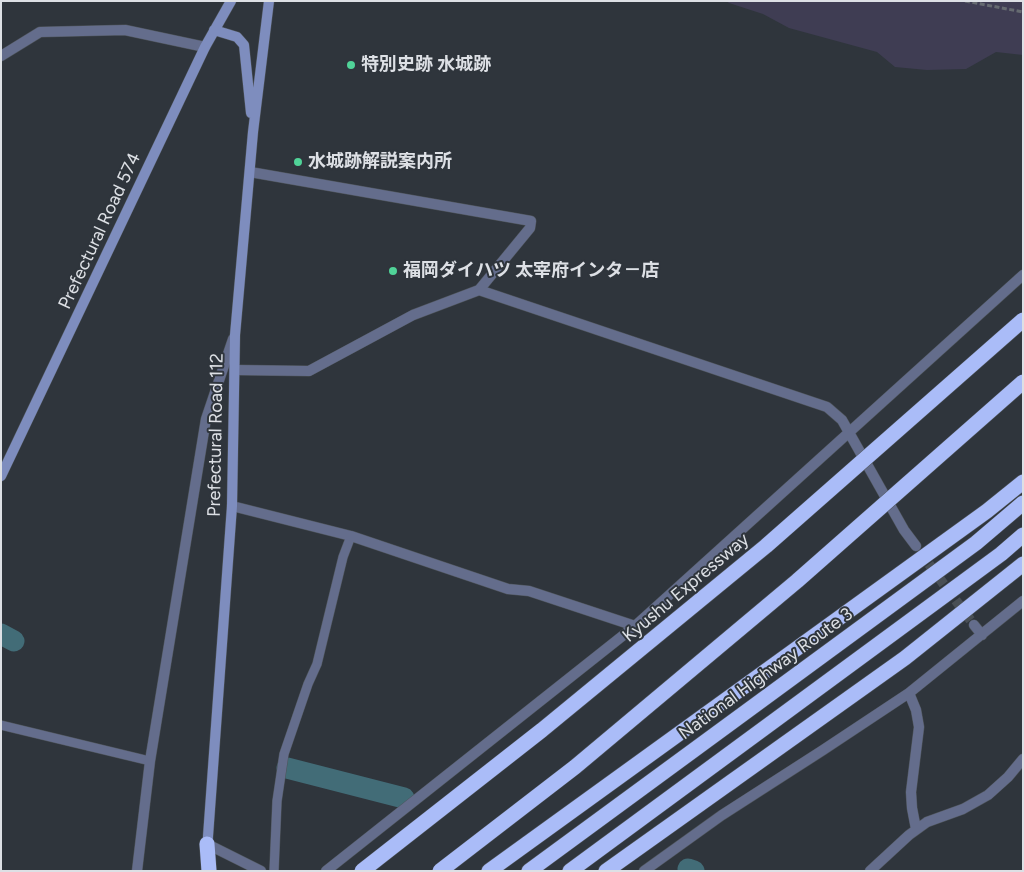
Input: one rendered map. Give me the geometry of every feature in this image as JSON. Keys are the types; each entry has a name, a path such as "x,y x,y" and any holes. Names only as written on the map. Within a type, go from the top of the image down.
{"highway":[{"name":"Kyushu Expressway","path":"362,871 542,730 766,546 1023,320"},
{"path":"440,871 575,767 797,581 1023,382"},
{"path":"490,871 987,511 1023,482"},
{"name":"National Highway Route 3","path":"529,871 960,555 1023,503"},
{"path":"570,871 1001,554 1023,535"},
{"path":"606,871 905,658 1023,564"},
{"path":"207,844 209,871"}],"main road":[{"name":"Prefectural Road 574","path":"1,476 205,47 231,1"},
{"name":"Prefectural Road 112","path":"205,871 232,506 235,335 253,132 269,1"},
{"path":"214,30 237,38 244,45 253,132"}],"street":[{"path":"1,56 40,32 125,30 205,47"},
{"path":"235,370 309,372 413,315 479,290 530,228 531,221 250,172"},
{"path":"326,871 635,626 1023,275"},
{"path":"479,290 827,407 842,420 904,530 916,546"},
{"path":"137,871 150,761 206,419 235,335"},
{"path":"232,506 351,536 508,590 529,591 635,626"},
{"path":"644,871 722,815 909,693 1023,601"},
{"path":"974,626 982,636"},
{"path":"909,693 916,710 919,727 911,792 916,829"},
{"path":"870,871 926,822 963,809 988,795 1008,777 1023,759"},
{"path":"207,844 261,871"}],"lane":[{"path":"274,871 277,801 284,754 308,684 317,664 343,557 351,536"},
{"path":"1,725 150,761"}],"path":[{"path":"965,1 1023,12"}],"shaded area":[{"path":"726,1 1023,1 1023,55 996,52 966,69 927,70 895,67 877,52 789,28 763,14"}],"waterway":[{"path":"1,634 14,641"},
{"path":"287,768 404,798"},
{"path":"688,869 694,871"}],"tunnel":[{"path":"920,552 974,625"}],"place":[{"name":"特別史跡 水城跡","path":"351,65"},
{"name":"水城跡解説案内所","path":"298,162"},
{"name":"福岡ダイハツ 太宰府インタ－店","path":"393,271"}]}
